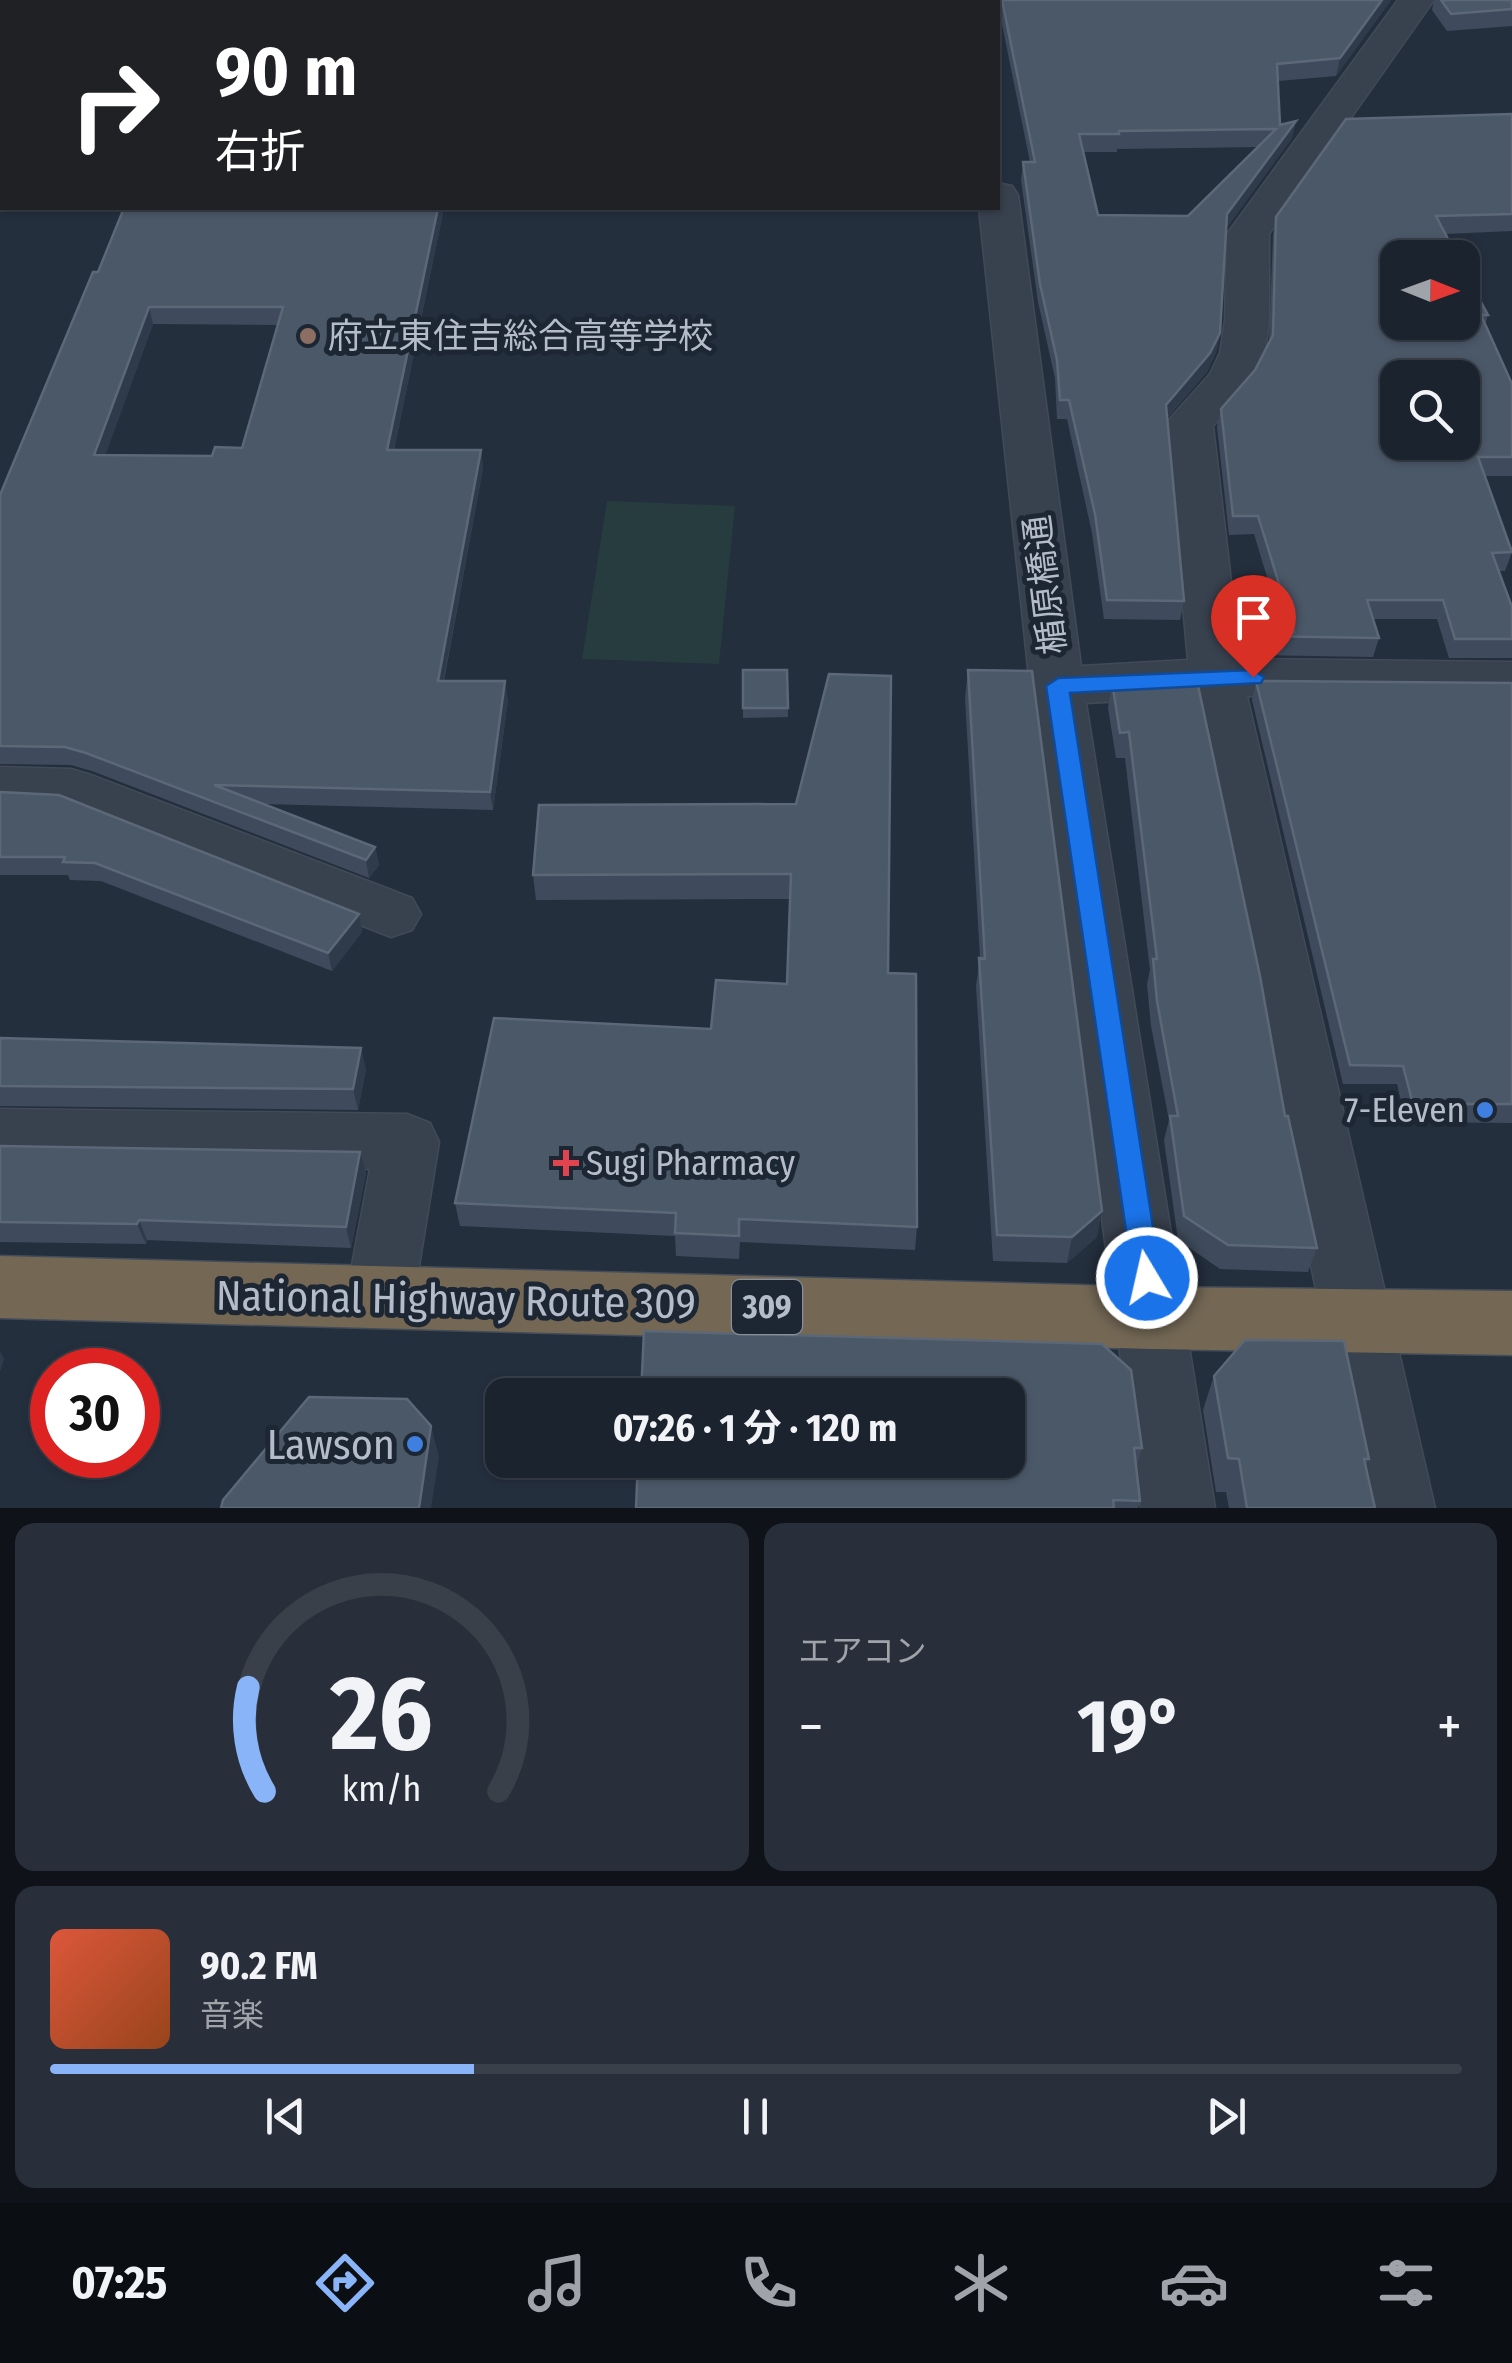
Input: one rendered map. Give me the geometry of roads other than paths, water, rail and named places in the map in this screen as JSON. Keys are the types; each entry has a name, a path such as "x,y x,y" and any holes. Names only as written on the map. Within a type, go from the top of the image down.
{"highway":[{"name":"National Highway Route 309","path":"0,1287 1153,1318 1512,1322"}],"street":[{"path":"1398,1508 1216,677 1189,424 1236,370 1248,330 1244,259 1248,234 1416,0"},
{"name":"楯原橋通","path":"1000,210 1058,686 1178,1508"},
{"path":"1058,686 1216,677 1512,680"},
{"path":"0,788 71,789 391,914"},
{"path":"0,1136 406,1142 380,1297"}],"place":[{"name":"府立東住吉総合高等学校","path":"308,336"},
{"name":"7-Eleven","path":"1485,1110"},
{"name":"Sugi Pharmacy","path":"566,1163"},
{"name":"Lawson","path":"415,1444"}]}
